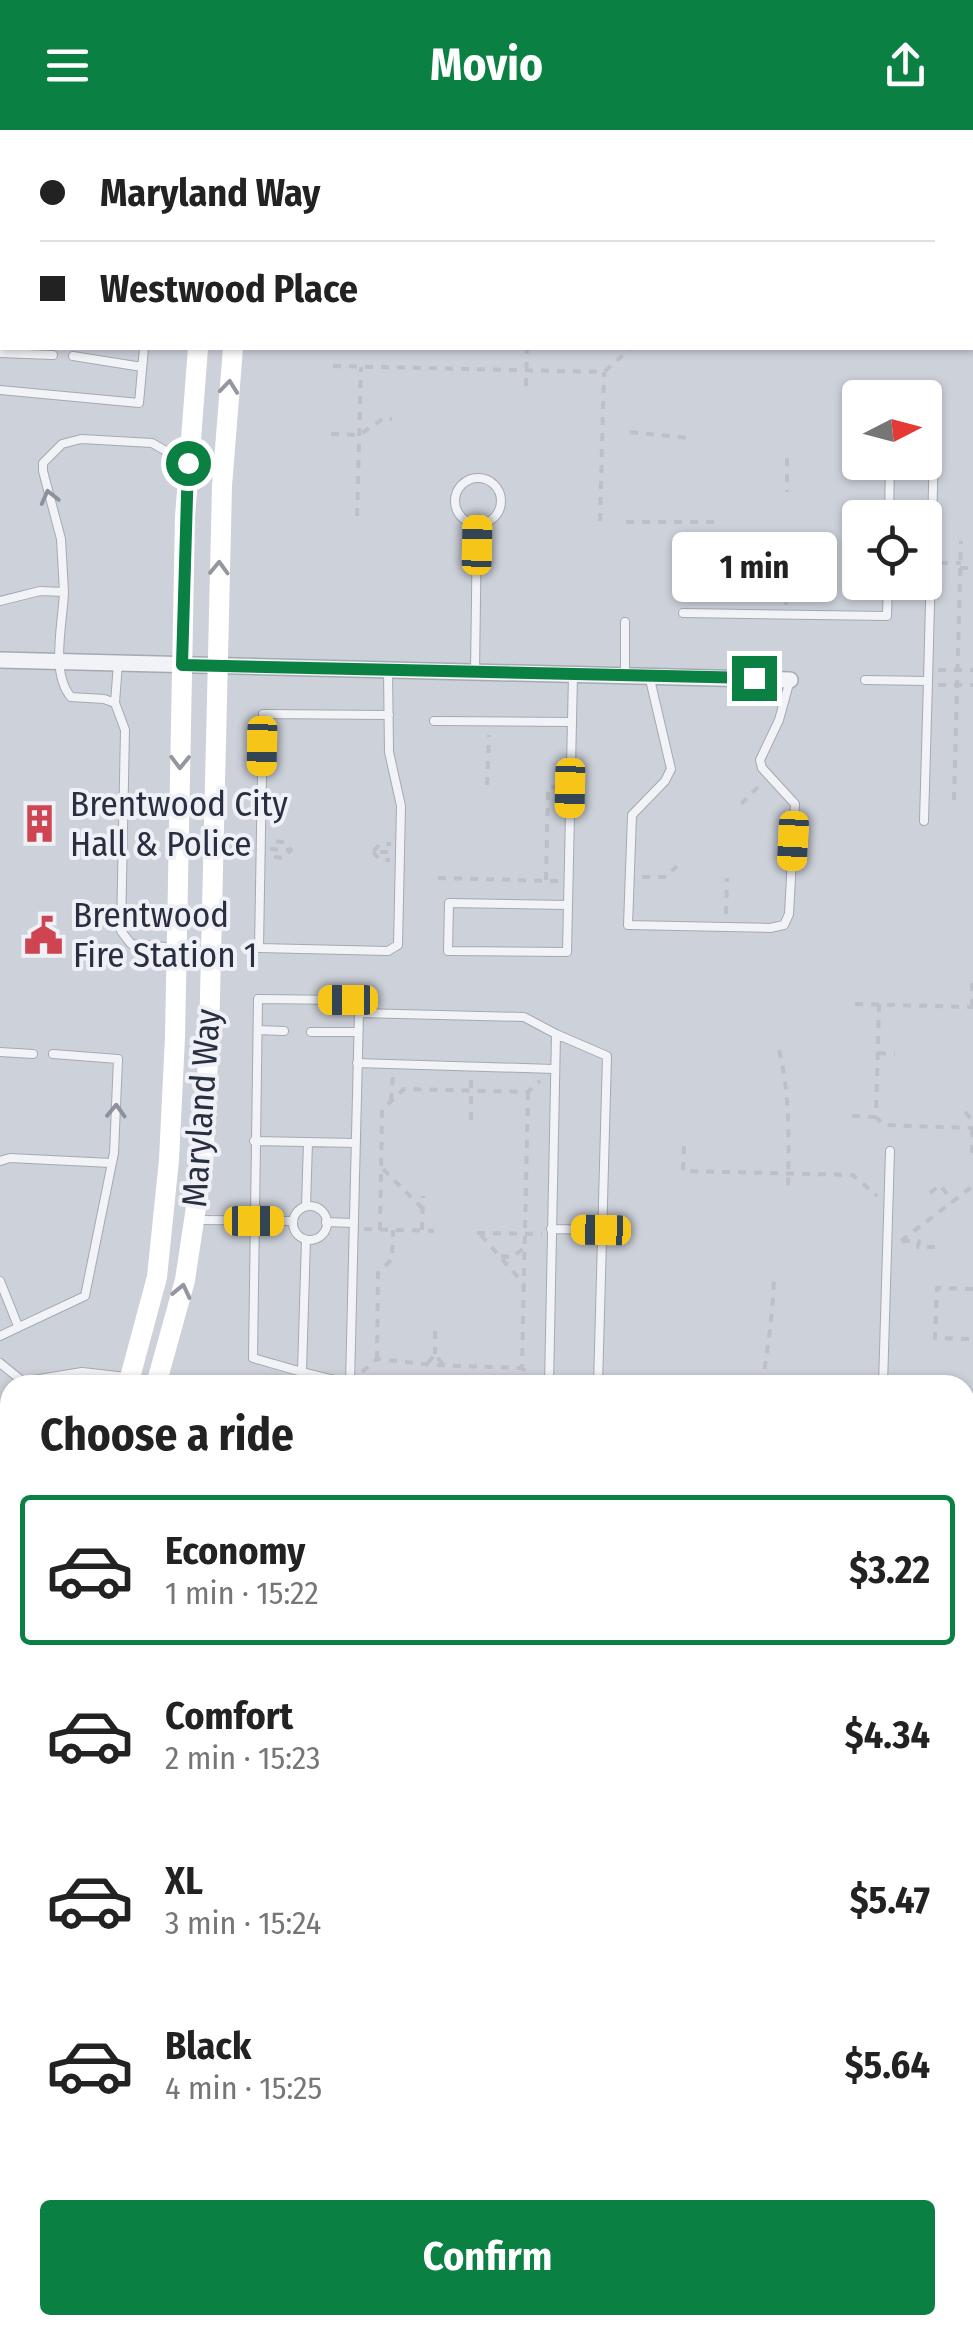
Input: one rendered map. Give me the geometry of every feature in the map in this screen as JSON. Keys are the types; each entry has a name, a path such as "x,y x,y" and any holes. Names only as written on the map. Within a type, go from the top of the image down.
{"main road":[{"name":"Maryland Way","path":"142,1375 169,1160 188,463 198,350"},
{"name":"Maryland Way","path":"144,1375 184,1280 203,1161 222,486 234,350"},
{"path":"176,948 210,978"}],"street":[{"path":"0,660 790,680"}],"lane":[{"path":"0,390 139,403 144,350"},
{"path":"0,353 53,355"},
{"path":"73,356 142,368"},
{"path":"115,703 71,697 62,688 61,540 43,462 70,440 124,440 162,446 188,463"},
{"path":"482,478 496,488 501,502 493,518 478,524 460,516 455,502 464,483 482,478"},
{"path":"475,672 478,524"},
{"path":"0,601 40,592 64,592"},
{"path":"683,613 887,616 887,600"},
{"path":"924,820 931,600"},
{"path":"625,622 625,675"},
{"path":"118,663 115,703 125,730 121,931 132,944 176,948"},
{"path":"388,670 389,715 389,752 401,806 400,940 396,948 388,951 259,948 263,714 389,715"},
{"path":"568,905 449,904 448,950 567,952 573,675"},
{"path":"650,675 671,769 665,782 632,815 628,926 784,925 789,914 794,804 762,768 760,754 779,720 790,680"},
{"path":"865,680 928,683"},
{"path":"434,721 572,722"},
{"path":"317,1375 254,1358 258,999 348,1000 359,1013 350,1375"},
{"path":"359,1013 524,1018 608,1056 598,1375"},
{"path":"258,1030 284,1031"},
{"path":"311,1032 358,1032"},
{"path":"549,1375 556,1034"},
{"path":"0,1052 33,1054"},
{"path":"0,1336 85,1296 111,1163 118,1059 53,1054"},
{"path":"358,1063 554,1069"},
{"path":"254,1141 356,1143"},
{"path":"306,1206 308,1142"},
{"path":"883,1375 890,1150"},
{"path":"0,1161 10,1158 111,1163"},
{"path":"306,1206 321,1210 326,1222 319,1237 306,1240 294,1231 293,1221 306,1206"},
{"path":"194,1220 293,1221"},
{"path":"326,1222 354,1226"},
{"path":"551,1232 601,1230"},
{"path":"302,1371 306,1240"},
{"path":"0,1281 18,1326"},
{"path":"68,1375 98,1375"}],"path":[{"path":"526,386 527,350"},
{"path":"332,366 604,372 629,350"},
{"path":"357,516 361,367"},
{"path":"600,521 604,372"},
{"path":"331,434 359,435 384,418 392,419"},
{"path":"630,432 689,438"},
{"path":"787,458 788,492"},
{"path":"626,522 718,522"},
{"path":"954,800 961,542"},
{"path":"942,564 973,568"},
{"path":"786,614 787,574"},
{"path":"928,670 973,670"},
{"path":"928,683 973,686"},
{"path":"488,785 489,722"},
{"path":"740,804 770,776"},
{"path":"546,880 548,787 570,788"},
{"path":"284,842 291,850 284,858 260,849 284,842"},
{"path":"628,878 666,877 678,866"},
{"path":"438,878 568,881"},
{"path":"726,927 727,878"},
{"path":"855,1004 972,1007 972,983"},
{"path":"880,1004 876,1117 884,1126 973,1126"},
{"path":"779,1050 790,1124 788,1186"},
{"path":"878,1053 894,1054"},
{"path":"392,1101 393,1064"},
{"path":"471,1066 471,1120"},
{"path":"380,1230 382,1110 404,1089 528,1092 554,1069"},
{"path":"522,1368 528,1092"},
{"path":"966,1112 973,1126 972,1153"},
{"path":"852,1116 876,1117"},
{"path":"684,1146 683,1170 852,1175 888,1206"},
{"path":"382,1167 422,1208"},
{"path":"930,1193 940,1185 953,1202"},
{"path":"902,1240 973,1186"},
{"path":"422,1230 423,1196"},
{"path":"354,1226 434,1230"},
{"path":"377,1360 378,1273 392,1259 393,1230"},
{"path":"524,1284 478,1233 551,1232"},
{"path":"887,1240 918,1240 918,1248 940,1248"},
{"path":"500,1256 515,1256 525,1245"},
{"path":"762,1375 772,1328 774,1275"},
{"path":"973,1289 937,1288 935,1338 973,1339"},
{"path":"435,1331 435,1354 444,1366"},
{"path":"426,1365 435,1354"},
{"path":"360,1375 377,1360 522,1368 529,1375"}],"shaded area":[{"path":"0,350 973,350 973,1375 0,1375"}],"place":[{"name":"Brentwood City Hall & Police","path":"40,824"},
{"name":"Brentwood Fire Station 1","path":"43,935"}],"route":[{"path":"188,463 182,665 754,678"}]}
